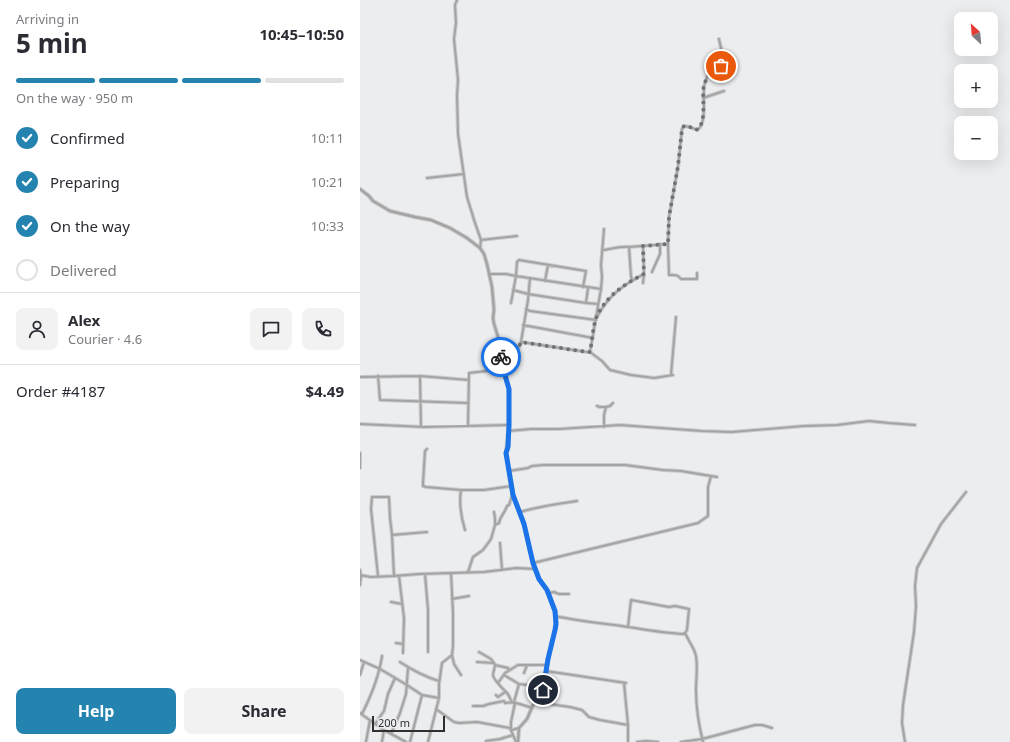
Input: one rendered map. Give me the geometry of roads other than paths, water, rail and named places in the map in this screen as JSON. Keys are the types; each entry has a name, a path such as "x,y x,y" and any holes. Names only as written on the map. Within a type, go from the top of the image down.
{"street":[{"path":"457,0 455,5 456,22 454,39 458,80 458,134 467,197 474,223 481,240 480,248"},
{"path":"698,273 697,279 681,279 680,276 676,274 670,275 668,244 669,217 678,166 682,129 684,126 699,130 701,126 704,113 704,86 710,70 721,66 723,57 719,39"},
{"path":"703,98 724,92"},
{"path":"428,178 464,174"},
{"path":"360,189 373,201 390,211 435,221 467,238 480,248 484,254 489,274 494,310 494,324 499,340 503,368 509,389 508,447 506,453 513,495 524,524 535,569 539,579 547,590 555,611 556,624 547,665 544,688 536,700 526,721 519,728 517,742"},
{"path":"590,352 601,289 604,229"},
{"path":"481,240 517,236"},
{"path":"652,272 660,254 660,244"},
{"path":"603,250 626,246 668,244"},
{"path":"643,246 643,283"},
{"path":"629,247 632,280"},
{"path":"511,304 513,299 517,262 519,260 586,271 583,287"},
{"path":"545,281 548,264"},
{"path":"489,274 506,274 601,289"},
{"path":"596,319 603,306 622,286 644,274"},
{"path":"499,344 519,347 530,278"},
{"path":"586,303 588,288"},
{"path":"514,290 528,294 598,304"},
{"path":"526,309 530,311 596,319"},
{"path":"521,342 590,352 602,361 610,370 654,378 672,375 676,317"},
{"path":"523,326 593,338"},
{"path":"468,426 469,373 503,368"},
{"path":"378,376 380,400 468,403"},
{"path":"360,377 420,376 469,380"},
{"path":"420,376 421,427"},
{"path":"597,406 606,407 613,403"},
{"path":"604,427 606,407"},
{"path":"508,431 620,425 732,432 837,425 869,421 915,425"},
{"path":"360,424 421,427 509,425"},
{"path":"426,449 423,486 426,488 484,490 512,486"},
{"path":"360,453 360,468"},
{"path":"509,471 543,465 625,466 649,469 681,470 717,477"},
{"path":"533,563 698,523 708,516 708,487 711,476"},
{"path":"460,490 460,513 463,518 465,530"},
{"path":"904,742 902,723 903,705 914,632 917,568 941,524 966,492"},
{"path":"495,525 499,523 500,518 509,505 513,495"},
{"path":"378,576 371,509 372,497 389,497 394,576"},
{"path":"520,512 550,504 577,501"},
{"path":"468,572 473,557 488,544 491,539 495,525 494,512"},
{"path":"392,535 427,532"},
{"path":"500,543 502,570"},
{"path":"360,576 400,576 516,568 535,569"},
{"path":"360,570 360,585"},
{"path":"451,573 452,655 454,664 461,675"},
{"path":"425,574 428,610 428,652"},
{"path":"400,576 404,618 403,653"},
{"path":"548,593 554,592 559,594 569,594"},
{"path":"452,599 469,596"},
{"path":"628,627 631,600 689,609 687,630 685,633 696,653 697,706 703,740"},
{"path":"391,602 402,604"},
{"path":"555,616 602,624 664,632 685,633"},
{"path":"396,643 403,644"},
{"path":"479,652 491,659 494,664 493,674 495,680 514,702"},
{"path":"428,742 439,698 439,682 442,663 452,655"},
{"path":"382,656 380,669 368,702 361,714 399,740 406,742"},
{"path":"360,660 380,669 422,695 439,698"},
{"path":"360,675 364,662"},
{"path":"400,662 408,668 439,682"},
{"path":"477,662 494,664 508,668 509,670"},
{"path":"498,683 505,673 518,665 547,665"},
{"path":"524,673 527,665"},
{"path":"391,734 406,694 408,668"},
{"path":"546,671 625,683 628,742"},
{"path":"504,675 519,684 544,688"},
{"path":"375,724 384,711 388,694 395,678"},
{"path":"517,742 513,735 510,722 519,684"},
{"path":"496,695 498,697 505,692"},
{"path":"410,742 422,695"},
{"path":"531,696 542,703 582,710 589,717 628,725"},
{"path":"473,706 484,706 494,702 504,701 505,703 514,702 532,708"},
{"path":"436,708 454,722 482,722 511,729 519,728"},
{"path":"366,742 370,720"},
{"path":"681,742 703,740 755,725 762,725 772,728"},
{"path":"382,742 384,730"},
{"path":"486,741 513,735"},
{"path":"637,742 658,742"}]}
